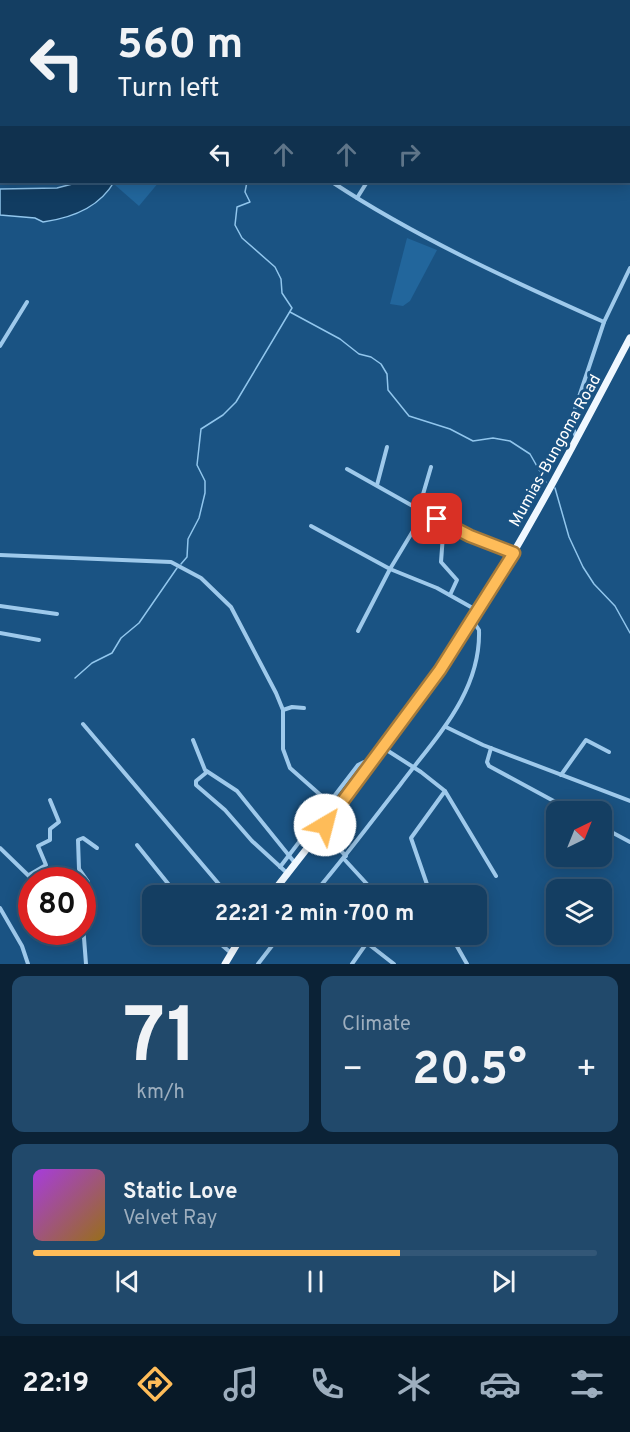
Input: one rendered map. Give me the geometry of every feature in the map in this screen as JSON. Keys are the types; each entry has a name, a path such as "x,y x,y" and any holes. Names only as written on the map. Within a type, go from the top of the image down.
{"highway":[{"name":"Mumias-Bungoma Road","path":"278,885 370,765 472,621 514,553 630,338"},
{"path":"225,964 236,945"}],"street":[{"path":"334,183 469,258 604,322"},
{"path":"357,198 366,183"},
{"path":"576,437 572,419 604,322 630,268"},
{"path":"0,346 27,302"},
{"path":"377,484 387,447"},
{"path":"419,508 431,467"},
{"path":"347,469 470,536 514,553"},
{"path":"358,631 390,569 424,511"},
{"path":"311,526 390,569 450,595 478,611"},
{"path":"444,535 441,562 457,580 450,595"},
{"path":"0,555 171,562 201,578 231,607 283,710 283,749 290,768 336,809"},
{"path":"0,606 57,614"},
{"path":"321,885 446,727 463,698 477,655 478,630 472,621"},
{"path":"0,633 39,640"},
{"path":"283,710 304,708"},
{"path":"83,724 220,885"},
{"path":"446,727 491,748 630,801"},
{"path":"193,740 207,772 237,791 295,863"},
{"path":"561,775 586,740 609,752"},
{"path":"383,747 445,791 496,876"},
{"path":"491,748 487,762 490,767 553,801"},
{"path":"280,867 360,762 370,765"},
{"path":"207,772 196,781 196,785 225,810 252,841 287,873"},
{"path":"343,782 352,788"},
{"path":"427,885 411,836 445,791"},
{"path":"43,867 46,865 38,847 50,840 50,829 59,822 50,800"},
{"path":"317,819 324,826 328,838 369,885"},
{"path":"310,829 316,836"},
{"path":"612,832 630,842"},
{"path":"80,867 78,840 82,838 97,848"},
{"path":"300,842 307,848"},
{"path":"137,845 169,885"},
{"path":"0,848 20,867"},
{"path":"0,908 22,946 28,964"},
{"path":"85,945 86,964"},
{"path":"222,945 231,953"},
{"path":"258,964 273,945"},
{"path":"352,964 366,945"},
{"path":"370,945 394,964"},
{"path":"456,945 467,964"}],"shaded area":[{"path":"76,183 113,183 101,199 93,205 64,218 43,222 35,218 0,215 0,189 57,188"},
{"path":"116,183 158,183 139,206 115,185"},
{"path":"407,238 437,250 410,301 403,306 390,304"}],"waterway":[{"path":"181,564 187,557 188,539 199,518 205,493 205,481 197,465 201,429 223,415 236,402 292,308 282,293 281,279 275,267 242,238 235,225 237,207 250,202 245,192 247,183"},
{"path":"290,312 340,339 359,354 371,357 381,364 387,374 388,390 409,416 450,429 473,441 493,438 510,441 530,454 546,482"},
{"path":"555,488 569,537 583,567 594,584 615,606 630,633"},
{"path":"75,678 92,663 112,653 121,638 139,623 177,568"}],"route":[{"path":"325,825 440,670 514,553 470,536 437,519"}]}
